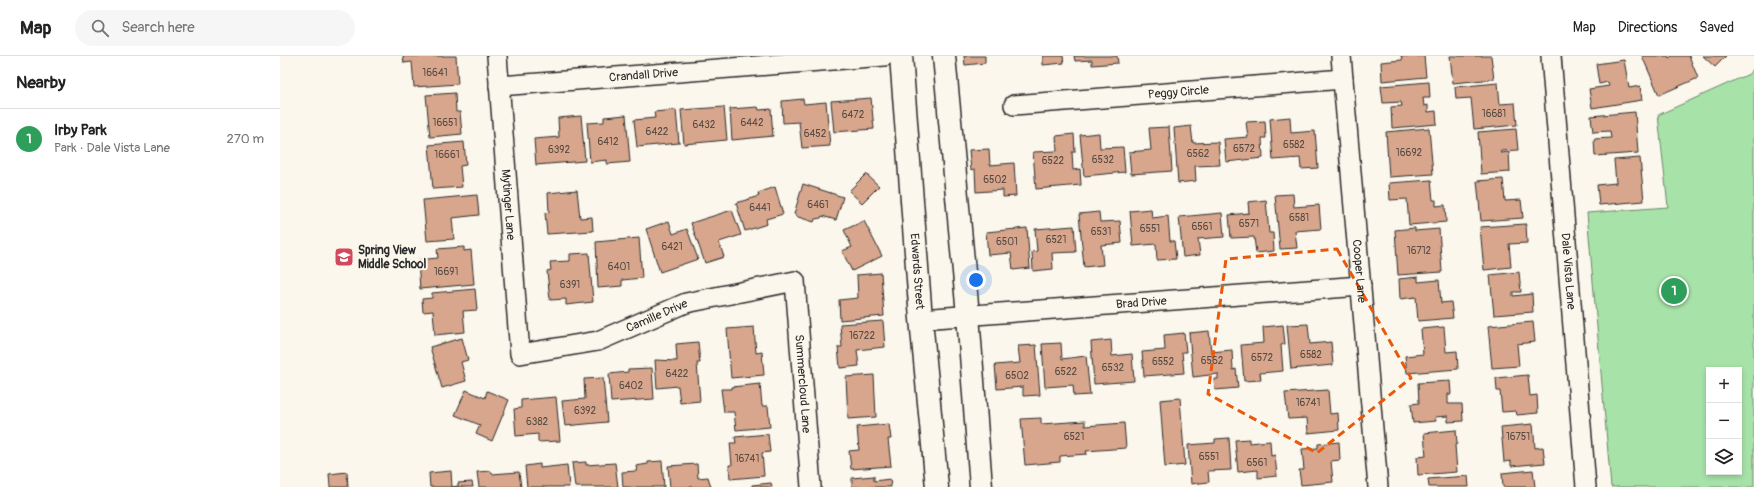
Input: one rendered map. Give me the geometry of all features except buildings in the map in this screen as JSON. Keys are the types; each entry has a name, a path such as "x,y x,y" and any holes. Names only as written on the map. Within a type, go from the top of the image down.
{"main road":[{"name":"Edwards Street","path":"901,56 921,319 937,487"},
{"path":"944,56 968,315 981,487"}],"street":[{"name":"Mytinger Lane","path":"497,56 520,354"},
{"name":"Crandall Drive","path":"499,86 884,56"},
{"name":"Cooper Lane","path":"1341,56 1378,487"},
{"name":"Dale Vista Lane","path":"1551,56 1586,487"},
{"name":"Peggy Circle","path":"1014,105 1343,79"},
{"name":"Camille Drive","path":"520,354 598,341 686,303 795,281"},
{"name":"Summercloud Lane","path":"795,281 811,487"},
{"name":"Brad Drive","path":"921,319 1361,286"}],"highlighted area":[{"path":"1337,249 1411,378 1317,453 1208,394 1226,259"}],"green space":[{"path":"1754,68 1754,487 1611,487 1587,213 1668,207 1658,115 1749,74"}],"place":[{"name":"Spring View Middle School","path":"344,257"},
{"name":"Irby Park","path":"1674,291"}]}
